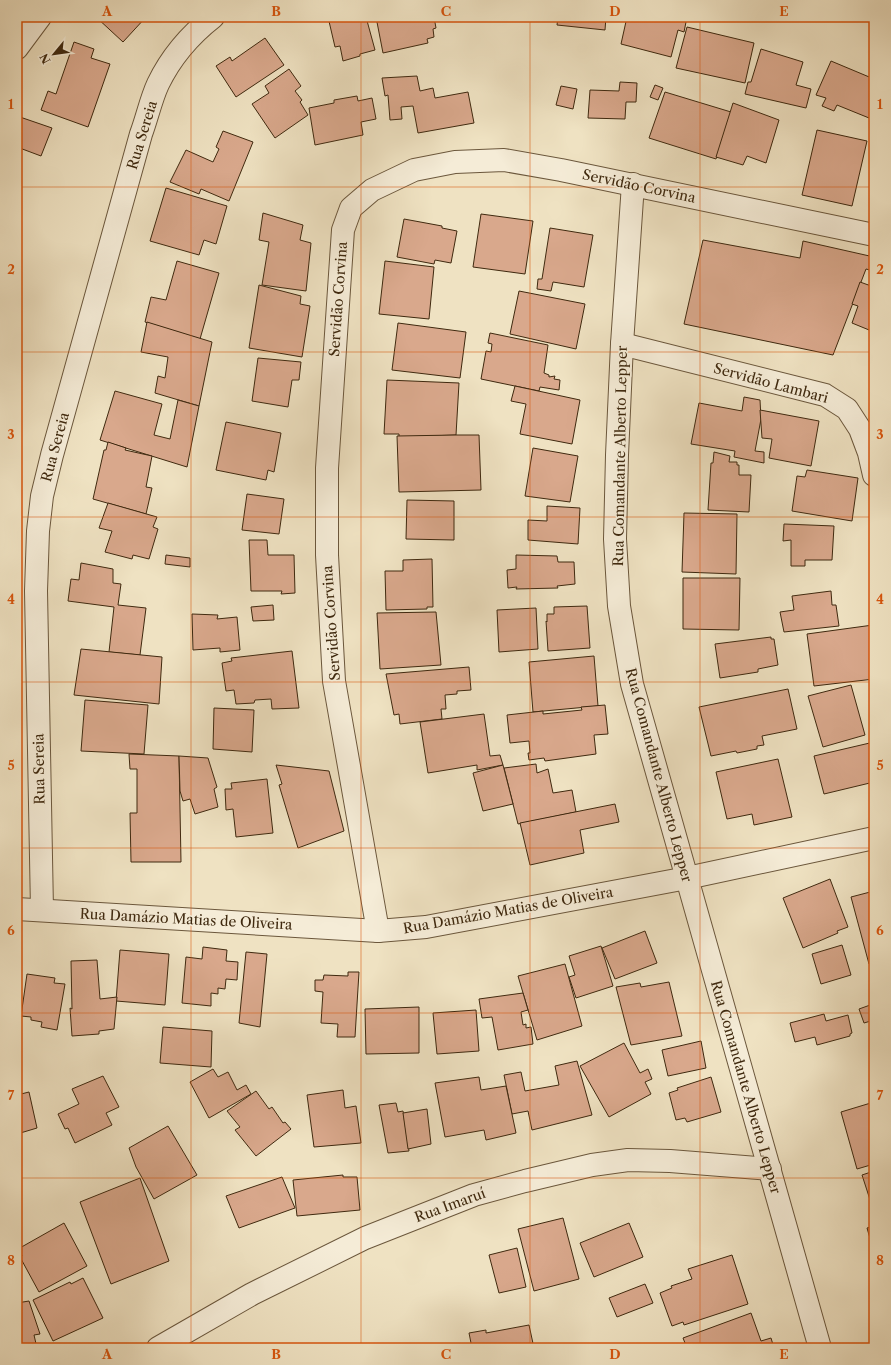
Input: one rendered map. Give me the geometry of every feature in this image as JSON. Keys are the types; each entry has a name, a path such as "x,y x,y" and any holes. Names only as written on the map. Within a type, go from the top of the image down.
{"street":[{"path":"17,48 40,17"},
{"name":"Rua Sereia","path":"42,910 36,591 38,531 42,496 137,149 158,84 175,54 200,27 213,17"},
{"name":"Servidão Corvina","path":"378,931 334,681 328,594 327,468 343,230 351,208 372,190 414,170 455,162 504,160 633,184 874,235"},
{"name":"Rua Comandante Alberto Lepper","path":"633,184 622,344 617,455 615,539 619,606 632,684 820,1348"},
{"name":"Servidão Lambari","path":"622,344 825,396 847,409 860,429 869,453 874,475"},
{"name":"Rua Damázio Matias de Oliveira","path":"17,909 378,931 426,927 687,878 874,838"},
{"name":"Rua Imaruí","path":"158,1348 252,1294 365,1238 474,1195 592,1165 628,1160 670,1161 770,1169"}],"building":[{"path":"96,17 146,17 123,42"},
{"path":"328,17 366,17 375,50 343,61 340,46 335,47"},
{"path":"376,17 434,17 436,28 433,29 434,37 427,39 428,43 383,53"},
{"path":"558,17 606,17 605,30 557,25"},
{"path":"627,17 687,17 684,32 678,30 671,57 621,44"},
{"path":"687,27 754,43 745,83 676,68"},
{"path":"265,38 284,65 236,97 216,66 230,57 232,61"},
{"path":"74,42 94,49 91,58 110,64 88,127 41,110 48,91 56,94"},
{"path":"761,49 803,62 796,85 811,89 806,108 745,94 748,82 751,82"},
{"path":"831,61 874,79 874,120 837,105 834,111 822,106 826,98 816,95"},
{"path":"289,69 301,86 295,91 302,100 300,102 308,115 275,138 252,104 269,93 265,86"},
{"path":"417,76 420,91 433,88 435,98 468,92 474,123 418,133 413,106 401,107 402,119 390,120 388,95 385,96 382,78"},
{"path":"620,82 637,83 636,102 626,102 625,119 588,118 590,90 619,91"},
{"path":"655,85 663,88 658,100 650,97"},
{"path":"561,86 577,89 573,109 556,105"},
{"path":"665,92 731,112 716,159 649,138"},
{"path":"357,96 358,101 372,98 376,119 361,122 363,135 315,145 309,108 334,103 334,100"},
{"path":"733,103 779,120 766,163 747,156 743,165 716,157"},
{"path":"17,116 52,128 41,156 17,147"},
{"path":"817,130 867,141 852,206 802,195"},
{"path":"223,131 253,142 229,201 201,189 199,194 170,182 186,150 213,162 219,149 216,147"},
{"path":"166,188 227,206 216,244 204,240 199,255 150,241"},
{"path":"263,213 303,225 300,240 311,243 306,291 262,285 269,242 259,240"},
{"path":"481,214 533,221 525,274 473,267"},
{"path":"404,219 442,226 442,228 457,231 451,263 435,260 434,264 397,257"},
{"path":"550,228 593,235 584,287 553,282 551,291 537,289 538,279 542,279"},
{"path":"703,240 800,258 803,241 874,257 874,271 866,269 833,355 684,324"},
{"path":"177,261 219,273 200,339 145,322 151,297 166,300"},
{"path":"385,261 434,267 429,319 379,314"},
{"path":"860,282 874,287 874,332 852,323 858,306 852,304"},
{"path":"259,285 301,296 300,304 310,306 302,357 249,348"},
{"path":"519,291 585,304 576,349 510,334"},
{"path":"147,322 212,342 199,406 155,393 158,376 165,378 168,357 141,352"},
{"path":"398,323 466,332 460,378 392,370"},
{"path":"490,333 548,345 544,373 549,375 549,377 555,376 554,379 560,380 559,390 540,387 539,391 481,379 486,351 491,352 492,344 488,343"},
{"path":"258,358 301,362 299,380 292,380 288,407 252,401"},
{"path":"387,380 459,383 456,435 399,437 399,434 384,434"},
{"path":"515,386 580,400 572,444 520,434 526,404 511,401"},
{"path":"115,391 162,404 154,435 170,439 178,400 199,406 187,467 100,440"},
{"path":"744,397 760,400 761,419 755,451 764,452 764,463 734,457 735,451 691,444 699,403 742,411"},
{"path":"760,410 819,421 811,466 769,458 772,439 762,438"},
{"path":"226,422 281,433 274,472 268,470 266,480 216,470"},
{"path":"479,435 481,490 399,492 397,436"},
{"path":"108,442 126,448 125,450 152,456 146,487 152,488 146,514 93,499 104,450 106,450"},
{"path":"533,448 578,456 570,502 525,496"},
{"path":"714,452 730,456 729,462 737,462 737,465 739,465 739,475 751,475 749,512 708,510 711,463 713,463"},
{"path":"807,470 858,478 852,521 792,511 797,476 805,477"},
{"path":"247,494 284,499 279,534 242,530"},
{"path":"407,500 454,501 454,540 406,539"},
{"path":"108,503 157,517 153,527 158,529 149,559 133,555 132,559 105,552 112,531 99,528"},
{"path":"547,506 580,508 578,544 528,540 528,520 547,521"},
{"path":"684,513 737,514 736,574 682,572"},
{"path":"784,524 834,526 832,560 805,560 805,566 791,566 791,540 783,541"},
{"path":"249,540 267,540 268,555 294,555 295,593 281,594 282,591 251,591"},
{"path":"166,555 190,558 190,567 165,564"},
{"path":"516,555 557,556 558,562 574,562 575,584 557,586 558,588 508,588 507,570 516,569"},
{"path":"432,559 433,607 427,607 427,609 386,610 385,571 403,571 403,560"},
{"path":"81,563 113,569 113,583 121,584 118,605 146,608 140,655 109,652 114,607 68,601 71,579 79,580"},
{"path":"683,578 740,578 739,630 683,629"},
{"path":"831,591 832,605 836,605 839,626 784,632 780,612 794,610 792,596"},
{"path":"273,605 274,620 253,621 251,607"},
{"path":"587,606 590,648 548,651 547,614 554,614 554,607"},
{"path":"536,608 538,649 499,652 497,610"},
{"path":"436,612 441,665 380,669 377,613"},
{"path":"192,614 218,615 217,619 237,617 240,650 220,652 220,648 193,650"},
{"path":"873,625 874,679 814,686 807,634"},
{"path":"771,637 771,639 774,639 778,665 758,669 758,672 720,678 715,644"},
{"path":"81,649 162,657 159,704 74,695"},
{"path":"292,651 299,708 272,709 271,699 255,700 254,703 236,704 234,690 226,691 222,663 232,661 231,658"},
{"path":"594,656 598,706 533,712 529,662"},
{"path":"469,667 471,690 457,691 457,694 445,695 446,709 441,709 442,719 400,724 399,714 394,715 386,674"},
{"path":"851,685 865,735 823,747 808,696"},
{"path":"788,689 797,729 762,736 764,745 757,746 757,749 711,756 699,707"},
{"path":"85,700 148,705 144,754 81,751"},
{"path":"605,705 608,734 594,735 596,754 545,761 544,758 529,760 529,741 510,743 507,715 543,711 543,714 582,710 581,707"},
{"path":"214,708 254,710 252,752 213,749"},
{"path":"484,714 490,756 500,755 503,765 477,770 477,765 428,773 420,722"},
{"path":"874,742 874,782 824,794 814,756"},
{"path":"129,754 179,756 181,862 131,862 130,813 137,813 137,769 130,769"},
{"path":"179,756 208,758 217,787 214,789 218,807 195,814 190,799 183,801 180,791"},
{"path":"778,759 792,817 754,825 752,814 727,819 716,772"},
{"path":"536,764 537,773 548,769 553,793 572,790 576,812 518,824 504,768"},
{"path":"276,765 329,771 344,831 298,848 279,785 282,784"},
{"path":"503,765 513,804 483,811 473,773"},
{"path":"267,779 273,833 236,837 233,809 226,810 225,789 232,789 231,783"},
{"path":"615,804 619,822 580,830 584,853 530,865 520,823"},
{"path":"830,879 848,927 837,931 838,933 803,948 783,898"},
{"path":"874,891 874,963 869,964 851,897"},
{"path":"645,931 657,963 615,979 602,948"},
{"path":"842,945 851,975 821,984 812,954"},
{"path":"601,946 613,986 576,998 569,977 575,975 569,956"},
{"path":"203,947 227,950 226,961 238,962 237,980 226,979 225,989 218,988 218,994 211,993 211,1006 182,1003 186,957 202,959"},
{"path":"120,950 169,954 165,1005 116,1001"},
{"path":"246,952 267,954 260,1027 239,1023"},
{"path":"97,960 100,999 117,997 114,1029 99,1031 99,1034 72,1036 70,1008 72,1009 71,961"},
{"path":"565,964 582,1026 537,1040 518,976"},
{"path":"348,972 359,972 355,1037 337,1037 338,1024 321,1023 323,992 315,991 315,980 323,980 324,975 348,976"},
{"path":"27,974 55,978 54,983 65,984 57,1030 41,1027 42,1022 31,1020 31,1017 21,1016"},
{"path":"669,982 682,1036 631,1045 616,987 640,983 641,987"},
{"path":"523,993 528,1010 521,1012 523,1025 526,1024 526,1028 531,1027 533,1044 498,1050 492,1017 482,1018 479,999"},
{"path":"874,1000 874,1020 864,1023 859,1009 873,1004 872,1001"},
{"path":"419,1007 419,1053 366,1054 365,1009"},
{"path":"476,1010 479,1051 437,1054 433,1013"},
{"path":"824,1014 826,1021 848,1015 852,1033 850,1036 817,1045 815,1037 795,1042 790,1023"},
{"path":"163,1027 212,1031 211,1067 160,1063"},
{"path":"701,1041 706,1068 668,1076 662,1050"},
{"path":"624,1043 640,1073 648,1069 652,1079 645,1082 651,1094 609,1117 580,1066"},
{"path":"577,1061 592,1115 532,1130 528,1111 512,1114 504,1075 521,1072 525,1091 559,1085 555,1066"},
{"path":"213,1069 218,1077 228,1072 237,1090 246,1085 251,1094 209,1118 190,1082"},
{"path":"103,1076 119,1107 106,1113 112,1125 75,1143 68,1128 65,1129 58,1114 79,1104 72,1089"},
{"path":"479,1077 481,1090 506,1086 516,1133 486,1140 484,1130 445,1137 435,1083"},
{"path":"711,1077 721,1112 687,1122 685,1118 676,1120 669,1093 678,1090 677,1088"},
{"path":"343,1090 345,1108 356,1106 361,1143 314,1147 307,1095"},
{"path":"256,1091 269,1109 272,1107 283,1123 285,1122 291,1129 256,1156 235,1130 240,1127 227,1111"},
{"path":"29,1092 37,1128 17,1134 17,1095"},
{"path":"874,1102 874,1164 857,1169 841,1112"},
{"path":"396,1103 398,1112 403,1111 409,1151 388,1153 379,1105"},
{"path":"427,1109 431,1144 408,1149 403,1113"},
{"path":"168,1126 197,1175 154,1199 136,1167 129,1148"},
{"path":"874,1171 874,1212 862,1175"},
{"path":"343,1175 343,1177 357,1177 360,1210 297,1216 293,1180"},
{"path":"282,1177 295,1208 239,1228 226,1196"},
{"path":"140,1178 169,1261 111,1284 80,1202"},
{"path":"563,1218 579,1279 534,1291 518,1229"},
{"path":"64,1223 87,1266 39,1292 20,1257 22,1256 18,1249"},
{"path":"629,1223 643,1257 594,1277 580,1243"},
{"path":"874,1226 874,1252 867,1228"},
{"path":"517,1248 526,1287 499,1293 489,1255"},
{"path":"732,1255 748,1304 684,1325 683,1322 672,1326 660,1293 672,1288 671,1286 692,1279 688,1269"},
{"path":"83,1278 103,1318 53,1341 33,1300 70,1282 71,1284"},
{"path":"645,1284 653,1303 617,1317 609,1298"},
{"path":"29,1301 40,1334 34,1335 37,1348 17,1348 17,1303"},
{"path":"751,1313 761,1341 771,1338 774,1348 687,1348 683,1338"},
{"path":"529,1325 534,1348 472,1348 469,1333 486,1330 486,1333"}]}
